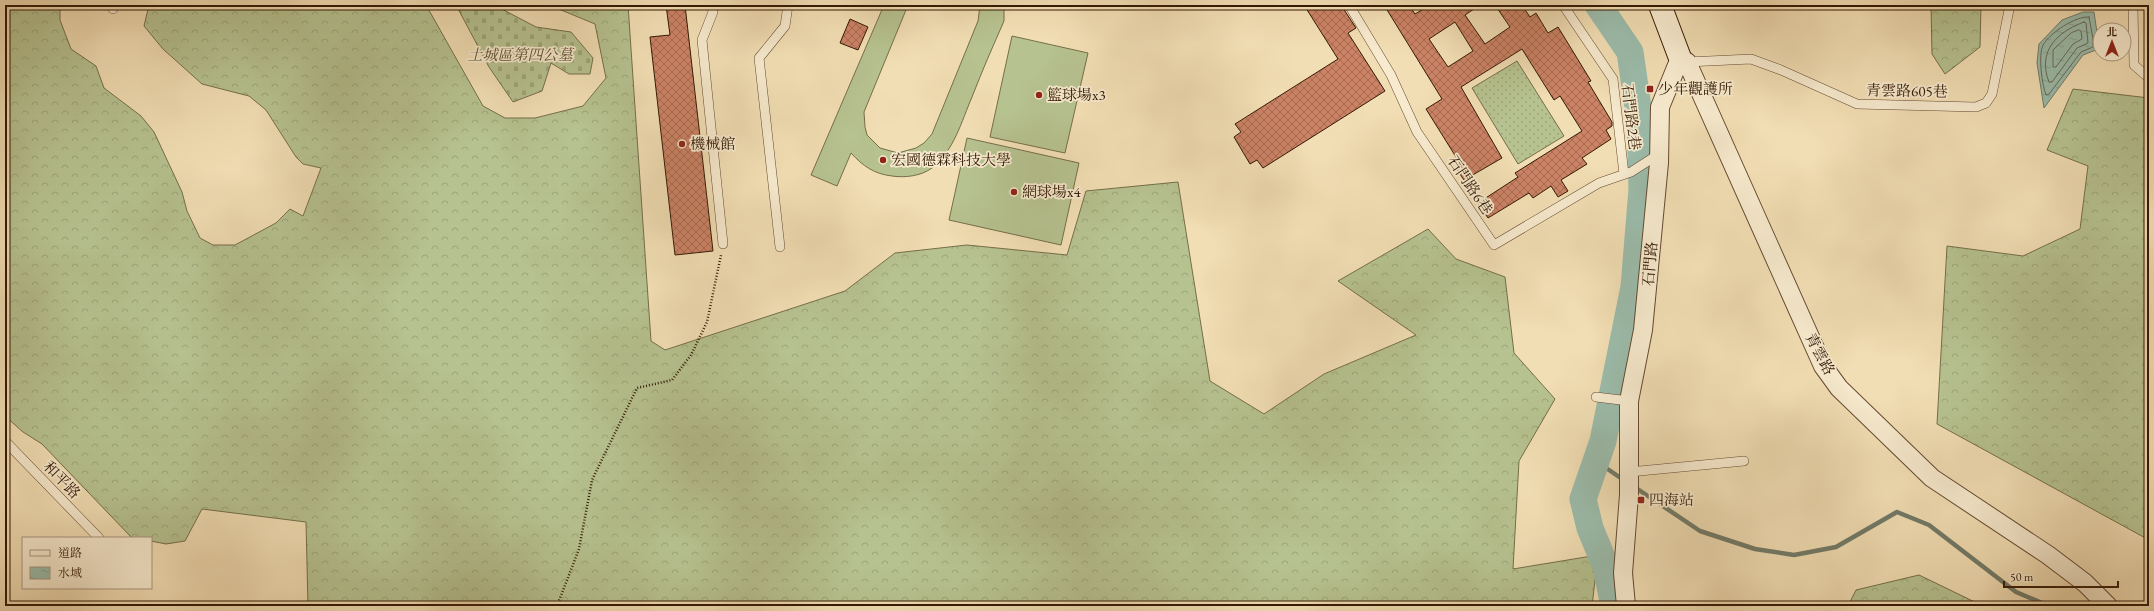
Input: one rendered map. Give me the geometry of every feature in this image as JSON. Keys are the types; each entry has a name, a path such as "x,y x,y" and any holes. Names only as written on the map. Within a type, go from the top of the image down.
{"street":[{"name":"青雲路","path":"1660,5 1683,60 1824,366 1839,388 1932,478 2048,555 2085,583 2108,606"},
{"name":"石門路","path":"1626,606 1623,573 1629,495 1629,401 1643,330 1659,154 1660,107 1683,60"}],"lane":[{"path":"712,5 713,12 702,40 723,244"},
{"path":"780,247 759,58 785,26 788,5"},
{"name":"石門路6巷","path":"1349,5 1391,75 1417,132 1494,245 1599,183 1627,173"},
{"name":"石門路2巷","path":"1563,5 1613,79 1627,173"},
{"name":"青雲路605巷","path":"1683,60 1751,59 1781,70 1857,104 1976,107 1986,103 1992,94 2010,5"},
{"path":"2133,5 2134,65 2149,78"},
{"path":"1627,173 1659,154"},
{"path":"1596,397 1629,401"},
{"name":"和平路","path":"5,441 98,537"},
{"path":"1629,472 1744,461"}],"path":[{"path":"558,606 579,549 592,480 637,388 672,380 691,355 707,322 723,244"}],"green space":[{"path":"5,5 63,5 60,10 60,20 71,49 96,66 104,88 141,116 154,132 182,192 187,211 200,238 213,245 235,245 276,223 290,209 303,216 321,168 303,164 296,157 266,110 249,96 202,84 163,49 144,26 149,5 426,5 483,106 505,118 535,118 583,106 606,78 595,24 549,5 628,5 651,341 665,350 845,291 895,253 967,245 1067,255 1086,191 1178,182 1210,381 1264,414 1324,374 1416,335 1338,281 1428,229 1456,259 1505,277 1514,353 1555,399 1519,461 1513,569 1598,555 1592,606 308,606 306,522 202,509 185,541 166,544 152,541 152,537 131,537 42,444 23,432 5,416"},
{"name":"土城區第四公墓","path":"456,5 494,5 536,27 571,32 593,58 590,74 569,74 551,63 542,91 513,102 489,67"},
{"path":"884,5 908,5 864,112 865,127 867,135 880,148 898,153 916,148 924,143 932,134 978,21 980,5 1004,5 1004,21 952,144 940,161 928,171 923,173 913,176 897,177 874,171 860,162 851,153 837,186 811,175"},
{"path":"1931,5 1981,5 1980,47 1945,74 1932,54"},
{"name":"籃球場x3","path":"1012,36 1088,53 1065,153 990,137"},
{"path":"1517,61 1564,136 1518,164 1472,88"},
{"path":"2073,89 2149,98 2149,540 1937,424 1947,246 2023,256 2080,229 2088,166 2047,150"},
{"name":"網球場x4","path":"967,138 1079,163 1061,245 949,220"},
{"path":"1919,575 1983,606 1848,606 1856,590"}],"water":[{"path":"2083,12 2094,12 2095,22 2092,22 2092,52 2083,55 2044,108 2037,63 2039,44 2062,20"}],"building":[{"name":"機械館","path":"666,5 685,5 713,251 675,255 650,37 670,35"},
{"path":"1304,5 1341,5 1356,28 1348,33 1385,91 1263,168 1257,160 1250,164 1234,137 1241,132 1235,124 1338,59"},
{"path":"1384,5 1409,5 1415,14 1430,5 1480,5 1465,15 1485,44 1510,27 1495,5 1522,5 1530,17 1536,13 1548,33 1558,27 1591,81 1588,82 1612,122 1612,126 1606,130 1611,139 1582,158 1587,164 1561,180 1568,191 1558,197 1551,186 1533,198 1529,193 1488,218 1478,203 1518,177 1515,173 1582,131 1560,96 1554,100 1522,49 1461,87 1502,158 1464,180 1456,168 1461,165 1426,109 1442,99","holes":["1455,22 1473,51 1448,67 1429,39"]},
{"path":"850,19 868,27 858,50 840,43"}],"waterway":[{"path":"1598,5 1630,52 1640,121 1642,189 1634,287 1603,441 1583,499 1590,528 1606,567 1614,606"},
{"path":"1596,461 1625,481"},
{"path":"1633,486 1700,531 1755,549 1794,555 1836,547 1897,512 1929,525 2016,592 2049,606"}],"place":[{"name":"少年觀護所","path":"1650,89"},
{"name":"籃球場x3","path":"1039,95"},
{"name":"機械館","path":"682,144"},
{"name":"宏國德霖科技大學","path":"883,160"},
{"name":"網球場x4","path":"1014,192"},
{"name":"四海站","path":"1641,500"}]}
